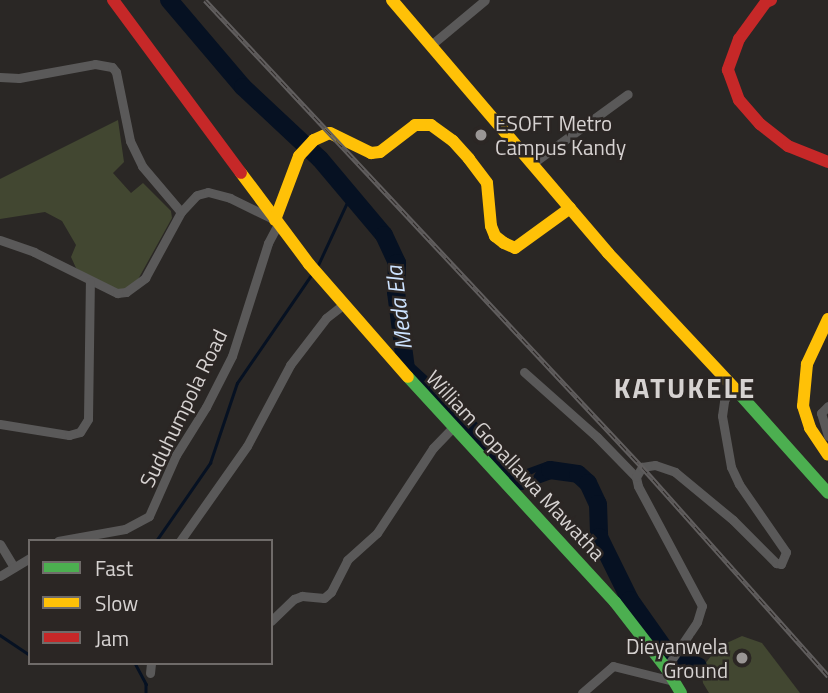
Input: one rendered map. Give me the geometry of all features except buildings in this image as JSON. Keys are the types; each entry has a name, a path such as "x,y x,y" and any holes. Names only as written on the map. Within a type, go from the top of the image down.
{"main road":[{"name":"William Gopallawa Mawatha","path":"113,0 309,264 587,571 669,665 678,687"},
{"path":"392,0 570,208 828,493"},
{"path":"771,0 766,2 739,39 729,70 739,100 760,124 788,146 828,162"},
{"path":"277,222 301,153 314,140 330,133 371,153 380,152 415,125 431,125 453,141 487,183 491,226 495,236 515,248 570,208"},
{"path":"828,319 807,364 803,406 810,428 828,455"}],"street":[{"path":"431,45 485,0"},
{"path":"0,77 19,78 95,64 112,67 117,72 130,142 142,166 181,212"},
{"path":"533,163 628,94"},
{"path":"0,240 34,252 117,293 126,292 145,278 187,203 208,192 230,198 277,222"},
{"name":"Suduhumpola Road","path":"69,539 125,529 149,516 176,455 206,407 232,356 277,222"},
{"path":"0,424 69,435 80,432 88,419 90,282"},
{"path":"181,539 247,446 290,365 326,318 342,303"},
{"path":"523,372 597,437 636,477 702,606 701,615 669,665"},
{"path":"636,477 642,467 655,465 674,472 733,520 776,563 781,564 786,552 784,547 739,484 731,467 722,416 724,401 732,386"},
{"path":"828,406 821,412 828,436"},
{"path":"273,619 294,598 324,598 331,593 347,560 377,533 433,448 454,425"},
{"path":"0,544 15,567"},
{"path":"0,576 28,559"},
{"path":"582,693 613,666 678,687"}],"green space":[{"path":"118,120 124,162 113,173 131,193 143,183 171,211 172,218 136,283 124,291 111,291 76,268 71,257 76,245 62,221 45,212 0,219 0,179"},
{"name":"Dieyanwela Ground","path":"742,636 762,643 800,693 709,693 703,683 701,669 718,647"}],"waterway":[{"name":"Meda Ela","path":"169,0 243,87 320,159 384,235 397,263 396,292 406,369 466,424 520,481 550,470 578,474 588,483 598,504 599,537 630,600 669,655 698,666"},
{"path":"318,265 350,196"},
{"path":"157,539 210,463 237,383 312,274"},
{"path":"0,635 28,654"},
{"path":"136,665 146,684 146,693"}],"railway":[{"path":"205,0 642,467 828,676"}],"traffic: fast":[{"path":"408,377 615,602 666,668 681,693"},
{"path":"736,390 828,493"}],"traffic: slow":[{"path":"392,0 608,253 736,390"},
{"path":"275,220 299,156 314,140 330,133 371,153 380,152 415,125 431,125 453,141 469,159 487,183 491,226 495,236 504,243 515,248 570,208"},
{"path":"241,173 309,264 408,377"},
{"path":"828,319 807,364 803,406 810,428 828,455"}],"traffic: jam":[{"path":"113,0 241,173"},
{"path":"771,0 766,2 739,39 728,70 739,100 760,124 788,146 828,162"}],"place":[{"name":"ESOFT Metro Campus Kandy","path":"481,135"},
{"name":"Dieyanwela Ground","path":"742,658"}],"district":[{"name":"KATUKELE","path":"685,388"}]}
